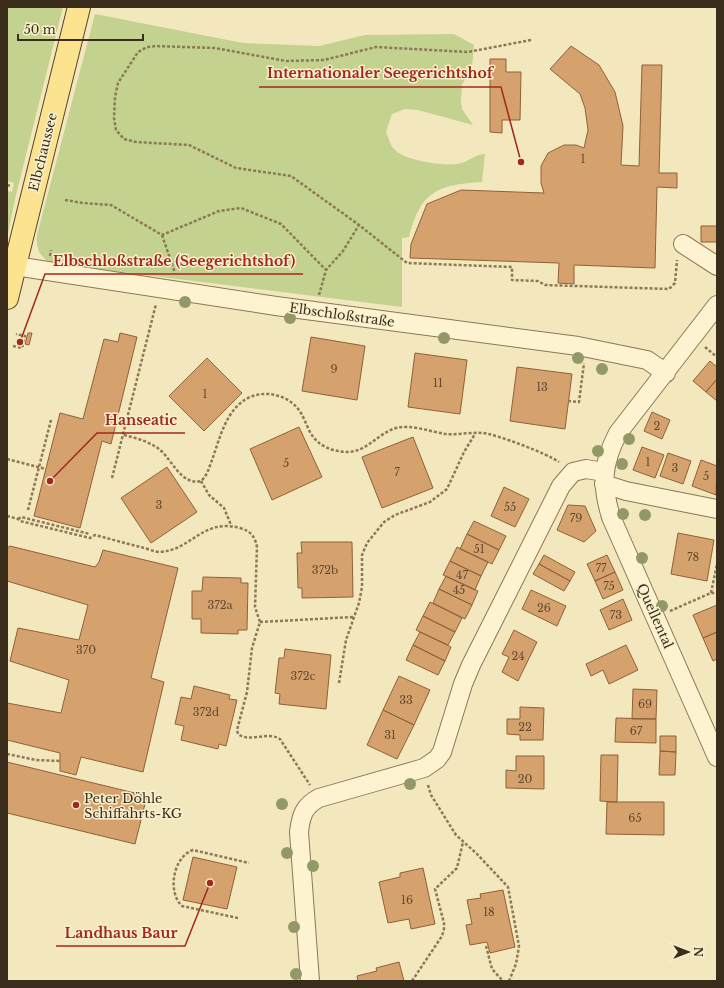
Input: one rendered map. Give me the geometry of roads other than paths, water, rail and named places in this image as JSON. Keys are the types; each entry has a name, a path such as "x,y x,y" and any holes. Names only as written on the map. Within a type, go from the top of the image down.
{"main road":[{"name":"Elbchaussee","path":"7,298 79,7"}],"street":[{"path":"683,244 717,266"},
{"name":"Elbschloßstraße","path":"15,266 318,312 578,346 648,360 666,373"},
{"path":"604,478 608,454 618,433 666,373 717,305"},
{"path":"310,981 299,832 303,812 309,804 319,798 424,768 437,759 446,743 463,684 471,665 561,486 573,472 586,469 626,491 717,509"},
{"name":"Quellental","path":"604,478 606,500 611,517 717,757"}],"place":[{"name":"Internationaler Seegerichtshof","path":"521,162"},
{"name":"Elbschloßstraße (Seegerichtshof)","path":"20,342"},
{"name":"Hanseatic","path":"50,481"},
{"name":"Peter Döhle Schiffahrts-KG","path":"76,805"},
{"name":"Landhaus Baur","path":"210,883"}]}
